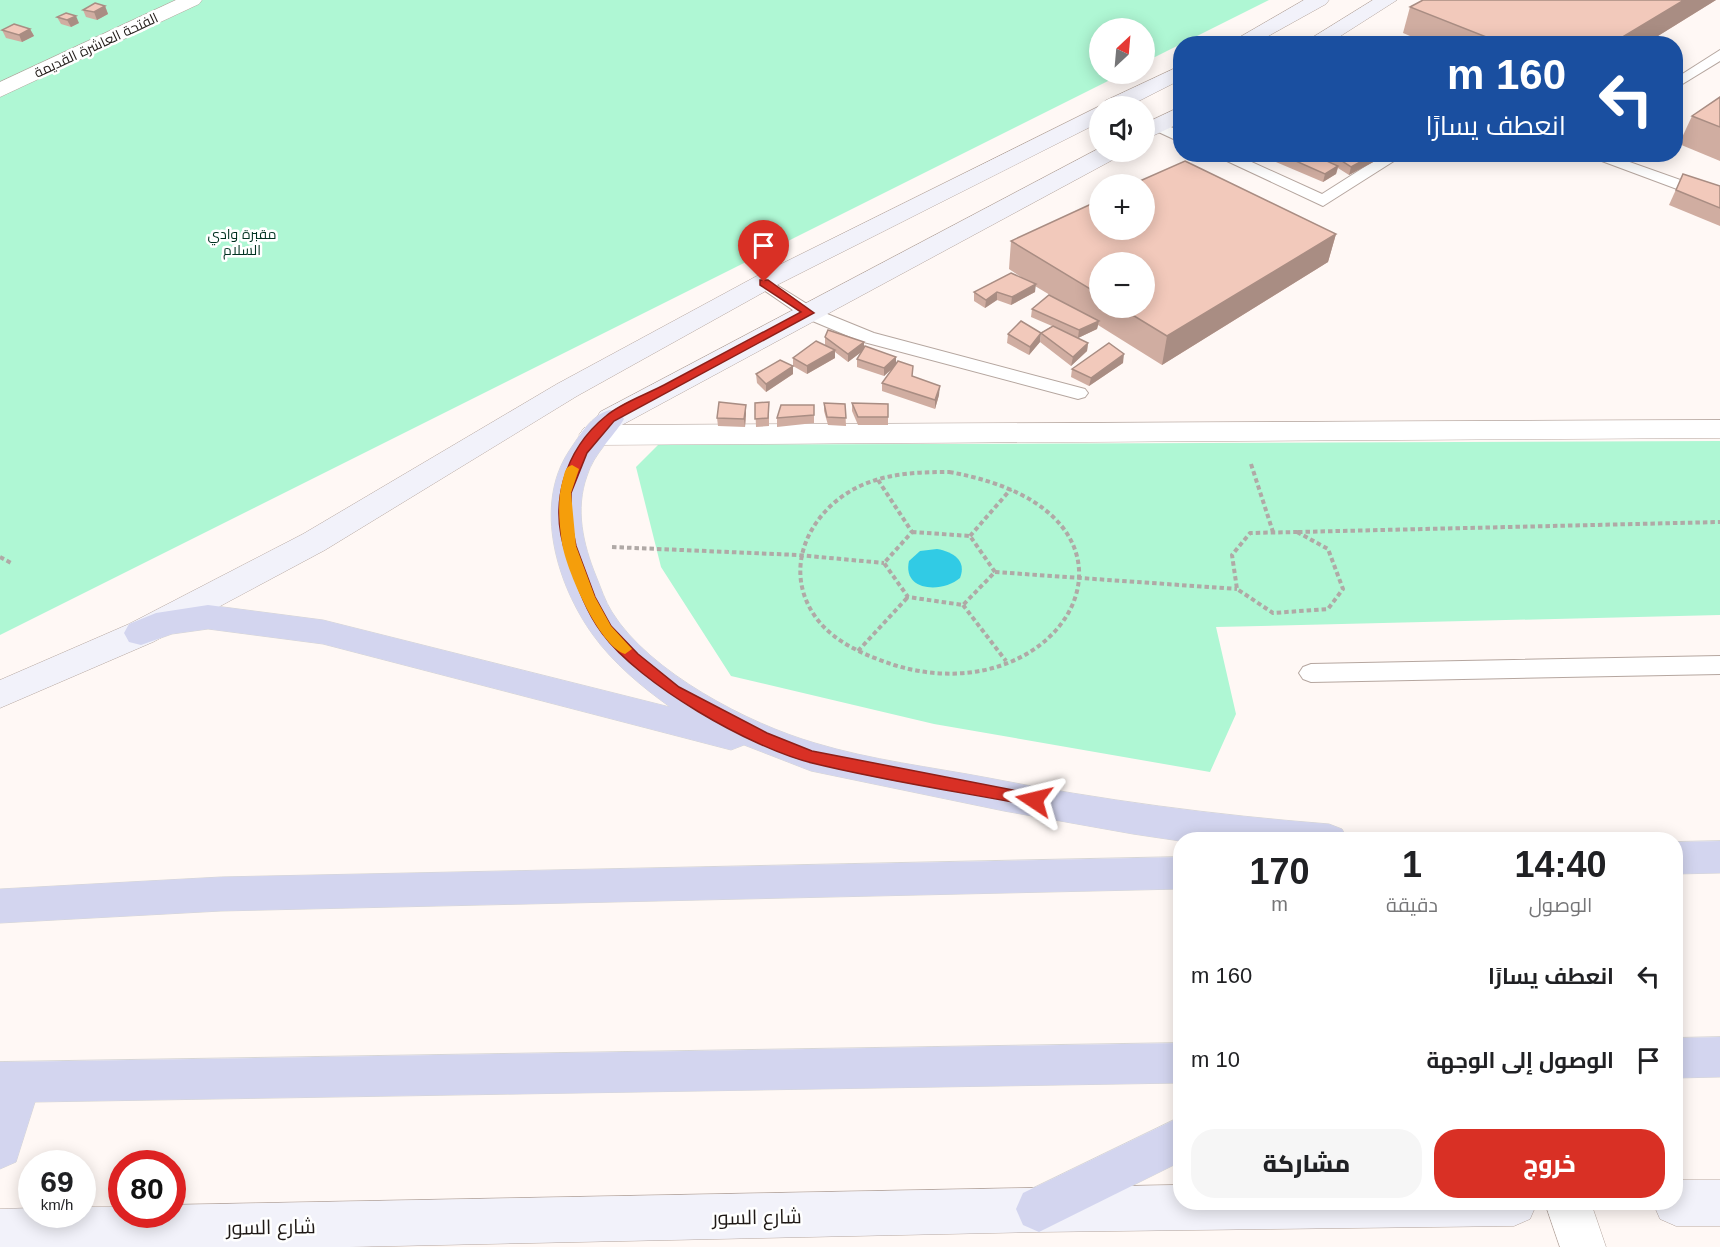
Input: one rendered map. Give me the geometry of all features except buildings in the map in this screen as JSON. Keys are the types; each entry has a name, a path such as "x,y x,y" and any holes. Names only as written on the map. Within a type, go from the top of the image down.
{"highway":[{"path":"602,427 581,451 565,493 569,546 588,597 606,630 633,658 674,691 720,717 811,757"},
{"path":"141,633 168,622 208,616 323,632 811,757 1128,817 1236,832"},
{"path":"1683,857 1718,857"},
{"path":"0,906 220,894 1173,873"},
{"path":"1683,1058 1720,1057"},
{"path":"0,1147 10,1082 1173,1063"},
{"path":"1039,1209 1173,1142"}],"main road":[{"path":"1253,36 1319,0"},
{"path":"1326,36 1387,0"},
{"path":"1133,96 1173,76"},
{"path":"1155,128 1173,118"},
{"path":"0,696 141,633 314,542 567,390 764,282 1089,119"},
{"path":"602,427 1091,162"},
{"path":"1683,1203 1720,1203"},
{"name":"شارع السور","path":"0,1232 544,1234 1039,1209 1173,1207"}],"street":[{"name":"الفتحة العاشرة القديمة","path":"0,90 192,0"},
{"path":"602,427 1241,432 1720,429"},
{"path":"1571,1210 1583,1247"}],"lane":[{"path":"1683,79 1720,54"},
{"path":"1155,131 1173,135"},
{"path":"1238,162 1323,201 1384,162"},
{"path":"1613,162 1720,200"},
{"path":"764,282 809,313 867,337 1078,393"},
{"path":"1311,673 1720,665"}],"path":[{"path":"1241,432 1274,532"},
{"path":"950,472 994,480 1011,489 1033,499 1062,526 1078,559 1078,594 1061,627 1028,653 983,670 932,673 885,664 845,645 816,618 800,587 798,555 811,525 835,500 868,482 907,473 950,472"},
{"path":"878,480 912,532"},
{"path":"970,536 1011,489"},
{"path":"1237,590 1232,555 1250,533 1720,522"},
{"path":"912,532 970,536"},
{"path":"884,563 912,532"},
{"path":"995,572 1237,590 1273,612 1328,609 1343,589 1328,549 1297,532"},
{"path":"970,536 995,572"},
{"path":"569,546 798,555 884,563 908,597 963,605 1006,662"},
{"path":"0,557 13,564"},
{"path":"963,605 995,572"},
{"path":"858,651 908,597"}],"green space":[{"name":"مقبرة وادي السلام","path":"0,0 1269,0 1197,36 1173,36 1173,48 1155,57 1155,18 1089,18 1089,84 1102,84 0,635"},
{"path":"1720,441 1720,615 1216,627 1236,714 1210,772 934,724 731,676 661,567 636,467 658,445"}],"water":[{"path":"937,549 957,558 962,566 960,578 944,586 926,587 918,584 908,571 909,561 920,551"}],"slow traffic":[{"path":"572,469 565,493 565,522 569,546 588,597 606,630 625,649"}],"route":[{"path":"764,282 809,313 610,419 581,451 572,469 565,493 565,522 569,546 588,597 606,630 633,658 674,691 762,737 811,757 1034,800"}]}
